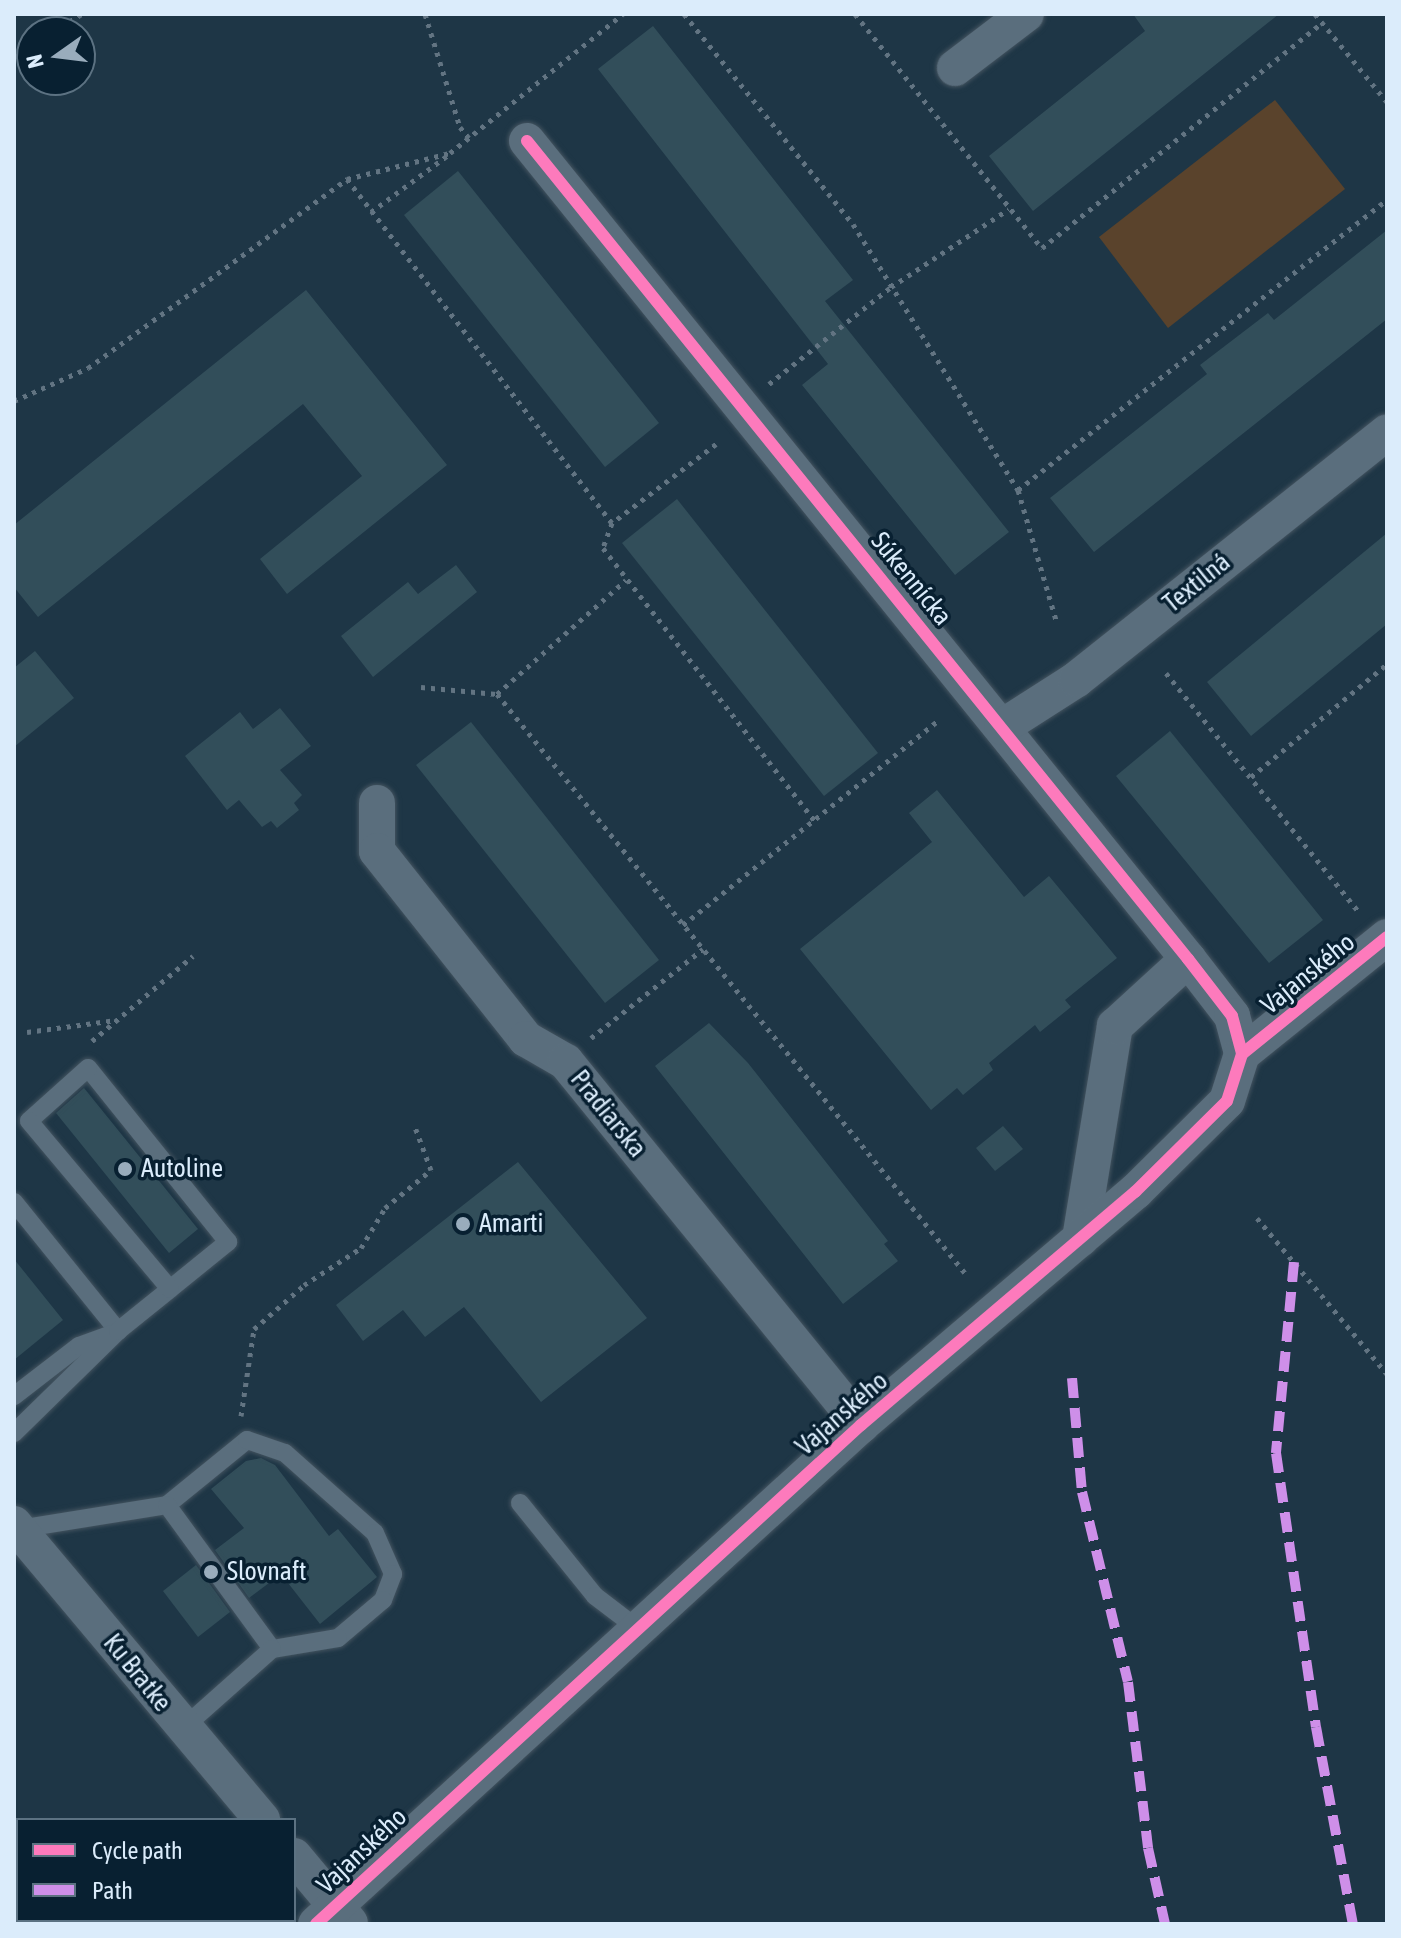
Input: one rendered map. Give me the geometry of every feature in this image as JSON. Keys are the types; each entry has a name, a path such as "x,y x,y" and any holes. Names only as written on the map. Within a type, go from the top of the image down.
{"street":[{"path":"955,68 1026,14"},
{"name":"Súkennícka","path":"527,141 1188,959 1232,1016 1242,1054"},
{"name":"Textilná","path":"1002,727 1077,679 1387,432"},
{"name":"Pradiarska","path":"377,803 377,851 526,1039 566,1062 861,1425"},
{"name":"Vajanského","path":"334,1918 637,1628 861,1425 1080,1239 1208,1124 1227,1101 1242,1054 1385,939"},
{"path":"1080,1239 1115,1026 1188,959"},
{"name":"Ku Bratke","path":"16,1526 182,1729 260,1818"},
{"path":"296,1859 334,1918"}],"lane":[{"path":"14,1433 118,1331 170,1289 228,1242 88,1068 29,1121 170,1289"},
{"path":"14,1202 118,1331"},
{"path":"14,1396 79,1346 118,1331"},
{"path":"16,1526 167,1505 247,1440 285,1453 335,1494 375,1533 393,1574 383,1600 338,1638 272,1649 182,1729"},
{"path":"520,1503 595,1596 637,1628"},
{"path":"167,1505 272,1649"}],"path":[{"path":"425,14 460,127 469,138"},
{"path":"371,212 450,153 623,14"},
{"path":"684,14 853,224 1018,490 1056,620"},
{"path":"855,14 1042,248 1322,23"},
{"path":"1315,14 1387,102"},
{"path":"14,401 88,368 347,179 450,153"},
{"path":"347,179 612,523"},
{"path":"1018,490 1387,200"},
{"path":"768,384 891,287 1009,209"},
{"path":"716,444 612,523 603,548 815,821"},
{"path":"497,694 626,580"},
{"path":"1251,777 1387,664"},
{"path":"1166,673 1385,939"},
{"path":"421,687 497,694 965,1273"},
{"path":"683,925 938,721"},
{"path":"566,1062 703,949"},
{"path":"82,1048 193,956"},
{"path":"27,1032 117,1020"},
{"path":"247,1440 241,1421 254,1329 304,1285 361,1248 385,1208 431,1170 415,1127"},
{"path":"1257,1218 1387,1374"}],"shaded area":[{"path":"1275,100 1345,189 1168,328 1099,237"}],"building":[{"path":"1133,14 1279,14 1033,211 989,156 1145,31"},
{"path":"653,26 853,280 825,301 1009,532 955,575 802,385 828,364 598,69"},
{"path":"458,171 659,423 605,467 404,215"},
{"path":"1387,230 1387,319 1094,552 1050,498 1207,374 1200,365 1268,313 1274,320"},
{"path":"306,290 447,465 287,594 260,559 362,476 303,404 38,617 14,587 14,525"},
{"path":"677,499 878,753 824,796 622,543"},
{"path":"1387,533 1387,624 1251,736 1207,682"},
{"path":"456,565 477,592 373,677 341,636 408,582 418,594"},
{"path":"35,651 74,698 14,747 14,668"},
{"path":"280,708 311,746 280,770 302,795 294,803 299,810 277,828 271,821 262,827 239,800 227,810 185,756 240,712 253,729"},
{"path":"471,722 659,960 605,1003 416,765"},
{"path":"1170,731 1323,920 1269,963 1116,776"},
{"path":"937,790 1024,897 1049,876 1117,958 1065,1000 1071,1007 1040,1032 1035,1025 989,1063 993,1070 963,1095 957,1088 931,1110 800,949 932,842 909,813"},
{"path":"709,1023 748,1063 888,1241 884,1244 898,1261 843,1304 655,1066"},
{"name":"Autoline","path":"84,1088 198,1229 169,1253 56,1113"},
{"path":"1003,1126 1023,1149 995,1171 976,1148"},
{"path":"518,1162 647,1318 541,1402 464,1307 425,1337 403,1310 363,1341 336,1305"},
{"path":"14,1259 63,1320 14,1360"},
{"path":"261,1458 275,1465 329,1536 338,1529 377,1577 320,1624 281,1574 249,1598 215,1550 244,1528 211,1489 246,1461"},
{"path":"196,1565 230,1612 198,1637 163,1591"}],"marked path":[{"path":"1294,1262 1276,1453 1316,1727 1353,1924"},
{"path":"1072,1378 1082,1492 1128,1682 1148,1848 1165,1924"}],"cycle path":[{"path":"527,141 1188,959 1232,1016 1242,1054"},
{"path":"316,1924 861,1425 1135,1192 1227,1101 1242,1054 1387,937"}],"place":[{"name":"Autoline","path":"125,1169"},
{"name":"Amarti","path":"463,1224"},
{"name":"Slovnaft","path":"211,1572"}]}
